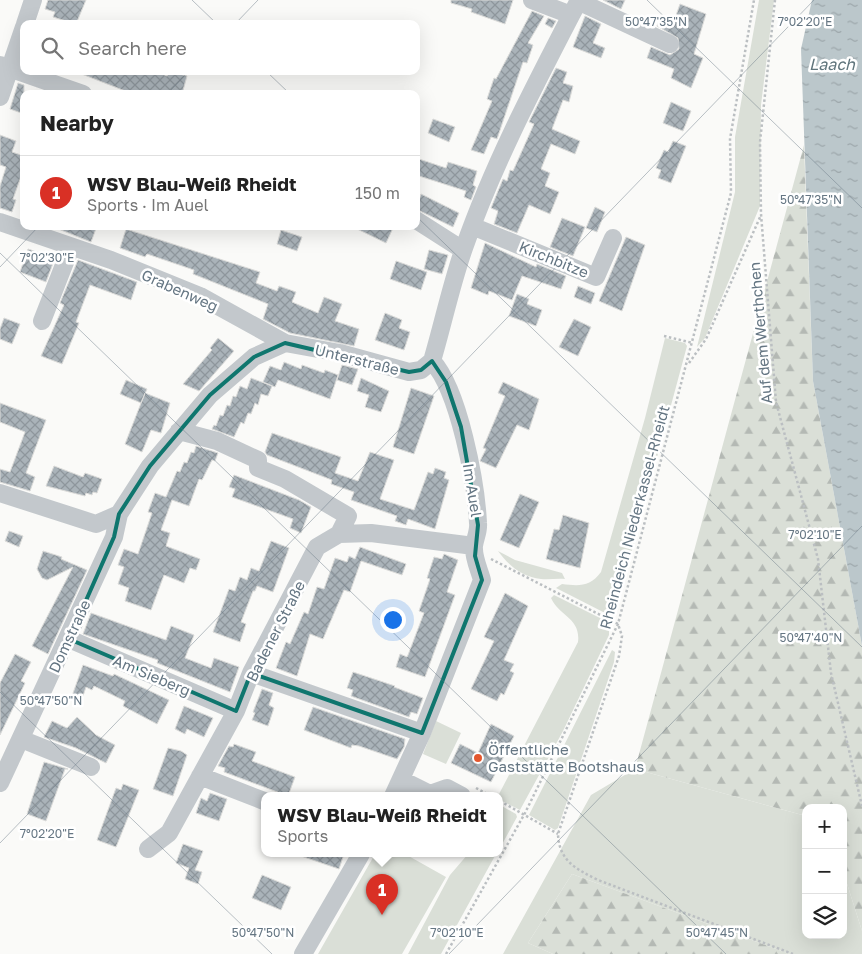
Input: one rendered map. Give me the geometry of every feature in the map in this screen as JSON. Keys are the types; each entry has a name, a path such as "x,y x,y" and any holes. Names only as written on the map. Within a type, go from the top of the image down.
{"street":[{"path":"26,20 33,0"},
{"path":"532,0 576,5 670,44"},
{"path":"432,361 463,250 472,226 519,117 576,5"},
{"path":"0,97 5,66 20,34"},
{"path":"5,66 20,71"},
{"path":"30,75 72,90"},
{"name":"Grabenweg","path":"0,222 20,229"},
{"path":"420,223 463,250"},
{"name":"Kirchbitze","path":"472,226 596,277 613,238"},
{"name":"Grabenweg","path":"23,230 111,260 200,296 285,343"},
{"path":"42,320 71,247"},
{"path":"0,493 96,524 120,514 150,466 210,395 254,357 285,343"},
{"name":"Unterstraße","path":"285,343 340,353 409,372 421,370 432,361"},
{"name":"Im Auel","path":"395,792 422,733 482,580 474,546 478,525 474,490 461,427 441,370 432,361"},
{"path":"179,431 217,441 258,460 258,468 284,479 348,516 339,534"},
{"name":"Domstraße","path":"0,784 69,639 114,537 120,514"},
{"name":"Badener Straße","path":"148,849 169,833 236,711 252,673 317,547 339,534 371,533 474,546"},
{"name":"Am Sieberg","path":"69,639 236,711"},
{"path":"252,673 422,733"},
{"path":"21,739 91,767"},
{"path":"200,776 261,800"},
{"path":"402,780 426,792"},
{"path":"436,792 447,788 454,792"},
{"path":"303,954 358,857"}],"path":[{"path":"687,366 731,193 730,138 754,0"},
{"name":"Auf dem Werthchen","path":"775,0 760,142 761,214 776,402 818,559 831,673 862,806"},
{"name":"Rheindeich Niederkassel-Rheidt","path":"503,852 524,815 618,624 687,366 706,339 761,214"},
{"path":"664,336 693,344"},
{"path":"474,546 491,559 618,624 622,636 619,656 558,834 558,847 565,859 582,872 598,880 793,954"},
{"path":"503,803 558,834"},
{"name":"Rheindeich Niederkassel-Rheidt","path":"446,954 500,857"}],"highlighted area":[{"path":"285,343 409,372 421,370 432,361 446,382 461,427 478,525 475,556 482,580 422,733 251,673 236,711 69,639 114,537 119,514 150,466 210,395 254,357"}],"green space":[{"path":"759,0 774,0 761,105 760,206 705,338 697,347 735,192 735,137"},
{"path":"804,145 813,381 862,646 862,931 847,884 847,804 802,804 802,815 635,769"},
{"path":"665,338 685,343 687,346 618,602 612,612 607,614 556,588 562,584 579,585 588,583 601,572 645,418"},
{"path":"498,551 515,560 562,573 565,579 541,579 528,576 506,561"},
{"path":"554,595 606,621 609,627 609,635 563,731 520,810 503,802 503,792 500,792 578,642 578,634 573,622 559,609 551,598"},
{"path":"612,650 615,652 614,662 558,828 555,830 529,815"},
{"path":"436,721 461,733 446,764 423,754"},
{"path":"635,769 802,815 802,939 847,939 847,884 862,931 862,954 790,954 572,874 528,943 553,954 503,954 591,795"},
{"path":"503,807 516,814 517,817 503,843"},
{"path":"373,857 410,857 446,877 402,954 318,954"},
{"path":"465,857 494,857 441,954 408,954 450,875"},
{"path":"572,874 790,954 553,954 528,943"}],"water":[{"name":"Laach","path":"812,0 862,0 862,646 813,381 801,49"}],"building":[{"path":"48,0 86,0 78,20 63,20 53,17 55,12 45,9"},
{"path":"451,0 513,0 505,24 471,12 472,9 451,3"},
{"path":"603,0 625,0 621,9"},
{"path":"680,4 706,14 694,54 703,58 691,88 671,78 674,69 647,58 651,47 670,55 679,49 678,38 657,26 660,19 673,24"},
{"path":"532,11 544,16 528,43 533,45 527,63 523,62 497,139 491,137 484,154 471,150 492,101 487,99 494,78 496,79"},
{"path":"585,16 601,24 593,43 605,48 601,58 573,47"},
{"path":"548,18 556,21 552,28 545,24"},
{"path":"556,68 567,72 563,83 573,86 569,102 563,100 552,129 580,141 575,154 551,144 541,169 550,173 545,186 559,192 550,214 529,205 517,233 494,224 498,211 491,208 503,179 507,181 510,170 513,171 534,124 529,122"},
{"path":"84,75 187,76 183,90 123,90"},
{"path":"18,83 24,85 24,90 20,90 20,113 10,109"},
{"path":"671,102 691,111 683,131 663,123"},
{"path":"433,119 455,127 449,142 428,133"},
{"path":"0,135 16,141 12,152 20,155 20,179 13,199 16,200 12,212 0,208 0,186 6,167 0,165"},
{"path":"673,141 686,146 671,183 658,178 661,170 656,168 664,150 668,152"},
{"path":"420,159 446,168 448,162 477,171 473,185 476,187 471,200 464,197 466,191 420,176"},
{"path":"421,194 459,213 453,227 420,211"},
{"path":"595,207 605,212 597,232 586,228"},
{"path":"562,218 585,227 573,256 550,247"},
{"path":"61,230 96,230 91,242"},
{"path":"126,230 129,230 260,272 256,283 277,291 279,286 296,292 292,302 318,313 324,297 342,304 335,321 359,329 354,346 290,333 263,319 268,304 193,274 194,270 147,254 145,257 120,248"},
{"path":"281,230 302,237 297,251 277,244"},
{"path":"359,230 392,230 386,243"},
{"path":"626,237 645,245 622,311 599,301"},
{"path":"485,243 536,267 537,264 566,276 561,289 522,276 512,300 489,291 488,295 471,288"},
{"path":"28,249 55,258 46,282 20,272"},
{"path":"429,250 448,255 442,274 424,269"},
{"path":"78,260 137,282 131,300 90,285 76,322 79,323 62,364 41,356 64,305 60,303"},
{"path":"396,261 427,272 421,290 390,279"},
{"path":"578,286 595,293 591,304 574,297"},
{"path":"517,294 529,299 527,304 542,310 536,326 509,316"},
{"path":"385,313 402,320 399,328 410,332 404,350 375,340"},
{"path":"4,318 20,324 12,344 0,339 0,329"},
{"path":"574,319 591,327 578,356 559,347"},
{"path":"218,338 234,351 199,391 183,384 212,350 210,348"},
{"path":"284,362 301,369 302,365 324,373 325,370 338,375 330,399 278,380 275,387 263,382 270,366 281,370"},
{"path":"342,365 358,369 352,385 337,380"},
{"path":"251,378 272,386 268,396 261,394 258,405 255,403 251,414 248,413 244,424 241,422 234,437 212,429 214,425 216,426 220,415 223,416 227,405 230,406 233,396 236,397 240,386 247,389"},
{"path":"361,378 389,391 381,412 365,407 369,395 357,391"},
{"path":"126,380 147,389 141,403 120,394"},
{"path":"503,382 539,399 529,430 517,425 496,468 480,461 486,449 483,448 505,396 498,393"},
{"path":"411,388 434,396 414,454 393,447"},
{"path":"145,393 170,403 161,433 151,430 142,452 125,444"},
{"path":"0,403 46,420 26,473 35,477 30,491 0,482 0,469 10,472 25,432 0,422"},
{"path":"272,433 341,457 335,473 358,481 370,452 394,460 380,499 414,510 428,472 433,474 435,468 446,472 444,478 449,480 435,529 408,519 406,525 395,521 397,516 351,500 354,492 331,484 332,480 267,455 265,452"},
{"path":"196,446 218,453 215,461 212,460 202,480 199,479 189,506 172,500 161,530 170,533 166,546 200,559 196,570 190,568 184,583 164,575 151,610 125,601 129,588 118,584 124,567 118,565 124,549 138,554 152,513 148,512 155,493 166,497 177,471 180,472 184,462 187,463 191,452 194,453"},
{"path":"54,466 83,477 85,473 102,479 97,493 93,492 92,495 86,493 85,496 46,486"},
{"path":"234,475 299,500 311,507 301,533 290,528 293,519 232,497 235,489 229,487"},
{"path":"520,494 539,502 519,548 500,540"},
{"path":"563,515 589,523 580,568 546,559 554,529 559,530"},
{"path":"9,531 23,536 19,547 5,541"},
{"path":"271,541 289,548 273,592 257,586 255,591 253,591 241,622 246,624 240,642 213,632 229,589 235,591 240,577 247,580 251,568 259,571"},
{"path":"360,547 406,564 402,575 361,561 350,592 344,590 323,639 310,634 297,676 276,668 286,642 290,644 304,612 308,614 317,587 324,589 335,558 347,562 349,556 355,559"},
{"path":"43,551 62,557 61,559 87,570 48,654 32,646 73,567 47,580 42,578 37,569"},
{"path":"444,554 458,560 447,592 455,595 425,677 396,667 400,654 407,657 424,613 419,611 430,579 427,578 434,557 442,559"},
{"path":"505,593 528,606 504,660 514,664 510,671 514,673 504,695 501,693 497,701 471,689 494,641 484,637"},
{"path":"91,613 166,640 171,626 194,635 185,658 211,668 214,658 239,667 230,692 157,663 158,660 83,634"},
{"path":"15,654 31,662 21,681 25,683 0,735 0,683"},
{"path":"83,665 113,676 114,674 169,700 157,724 123,706 125,701 94,686 92,690 86,687 82,699 72,696"},
{"path":"353,672 423,698 417,714 411,712 409,717 351,696 353,690 347,688"},
{"path":"262,689 273,693 269,705 274,708 268,726 252,720 255,713 253,712"},
{"path":"184,706 213,718 204,737 187,729 185,734 175,729"},
{"path":"313,707 405,739 404,747 397,759 359,746 352,745 351,748 304,730"},
{"path":"77,717 96,735 115,745 106,763 76,748 44,737 52,721 67,728"},
{"name":"Öffentliche Gaststätte Bootshaus","path":"491,724 514,736 491,782 451,763 460,744 478,753"},
{"path":"234,744 256,752 252,761 295,777 289,792 277,792 224,772 225,768 218,766 229,746 233,747"},
{"path":"168,748 181,751 187,755 173,796 153,789"},
{"path":"44,762 68,769 65,769 46,821 27,814"},
{"path":"123,784 139,790 116,847 97,840 116,788 121,790"},
{"path":"210,793 227,799 219,821 196,813 201,798 207,801"},
{"path":"183,844 203,851 195,870 202,872 198,884 185,879 189,868 176,863"},
{"path":"304,857 343,857 339,869"},
{"path":"262,875 291,887 281,910 252,898"}],"place":[{"name":"Öffentliche Gaststätte Bootshaus","path":"478,758"},
{"name":"WSV Blau-Weiß Rheidt","path":"382,915"}]}
